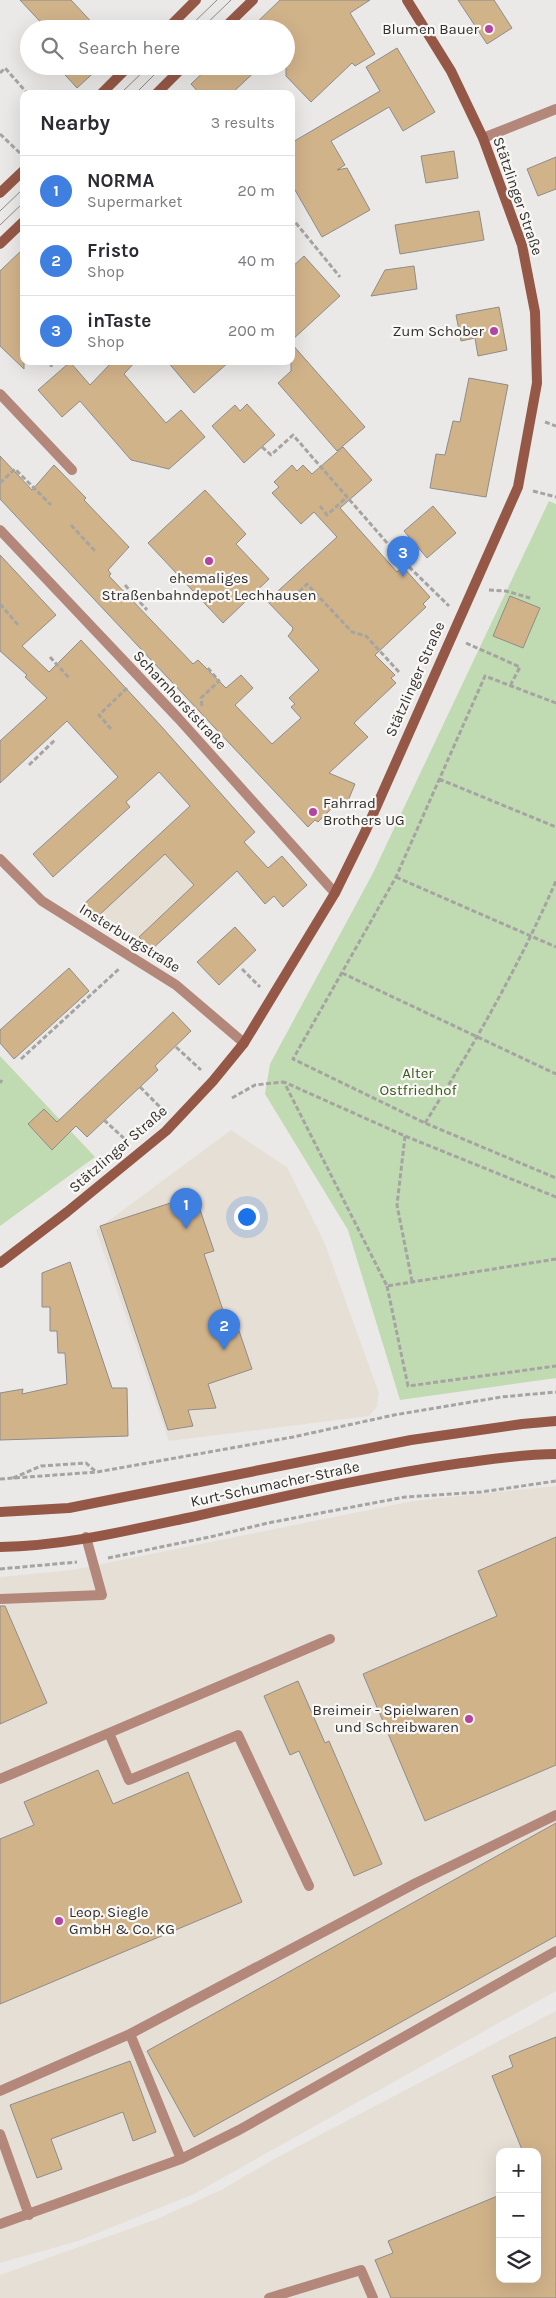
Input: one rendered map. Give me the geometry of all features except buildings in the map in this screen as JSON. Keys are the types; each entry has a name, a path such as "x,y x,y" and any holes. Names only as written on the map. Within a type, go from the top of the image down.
{"street":[{"path":"176,20 196,0"},
{"path":"232,20 253,0"},
{"name":"Stätzlinger Straße","path":"0,1263 139,1153 174,1122 213,1081 244,1043 335,893 366,830 450,636 518,487 537,383 535,312 522,245 483,138 451,71 407,0"},
{"path":"105,90 120,75"},
{"path":"160,90 175,75"},
{"path":"483,138 556,109"},
{"path":"0,194 20,174"},
{"path":"0,244 20,225"},
{"path":"0,394 72,470"},
{"name":"Scharnhorststraße","path":"0,530 139,677 335,893"},
{"name":"Insterburgstraße","path":"0,859 42,901 176,985 244,1043"},
{"name":"Kurt-Schumacher-Straße","path":"0,1512 69,1508 411,1440 556,1421"},
{"name":"Kurt-Schumacher-Straße","path":"0,1547 130,1530 342,1484 439,1466 518,1456 556,1454"},
{"path":"0,1599 102,1594 86,1537"},
{"path":"0,1779 330,1640"},
{"path":"109,1733 129,1780 238,1735 309,1886"},
{"path":"0,2091 130,2034 416,1883 556,1815"},
{"path":"0,2224 181,2159 239,2130 556,1951"},
{"path":"130,2034 181,2159"},
{"path":"0,2134 29,2215"},
{"path":"269,2298 361,2270 373,2298"}],"path":[{"path":"0,73 5,68 24,90"},
{"path":"0,134 20,153"},
{"path":"295,222 340,277"},
{"path":"262,446 271,456 293,435 402,560 459,616"},
{"path":"0,483 15,469 52,505"},
{"path":"518,487 556,497"},
{"path":"320,506 327,515 347,497"},
{"path":"70,525 96,552"},
{"path":"395,565 402,560"},
{"path":"294,597 307,584 352,632 366,636 399,672"},
{"path":"125,585 146,610"},
{"path":"471,590 506,591 530,598"},
{"path":"0,604 19,626"},
{"path":"450,636 520,667 510,684"},
{"path":"50,658 70,679"},
{"path":"202,706 201,698 219,681 206,666"},
{"path":"556,703 485,676 396,877 293,1059 425,1124 556,1178"},
{"path":"111,729 99,715 139,677"},
{"path":"29,764 56,739"},
{"path":"439,780 556,827"},
{"path":"396,877 556,947"},
{"path":"425,1124 479,1037 532,936 556,881"},
{"path":"21,1059 132,957"},
{"path":"242,970 272,999"},
{"path":"342,973 556,1074"},
{"path":"176,1047 213,1081"},
{"path":"232,1098 255,1085 284,1082 405,1136 556,1197"},
{"path":"284,1082 387,1286 408,1386 556,1366"},
{"path":"140,1087 174,1122"},
{"path":"104,1120 139,1153"},
{"path":"405,1136 397,1205 412,1281"},
{"path":"387,1286 556,1259"},
{"path":"0,1479 97,1472 501,1397 556,1392"},
{"path":"10,1479 41,1466 86,1463 97,1472"},
{"path":"0,1569 92,1560 214,1536 268,1523 405,1497 481,1492 556,1481"}],"shaded area":[{"path":"166,828 220,886 151,950 139,937 96,918 83,905"},
{"path":"231,1130 287,1167 325,1244 379,1393 377,1407 369,1416 169,1441 96,1230"},
{"path":"556,1486 556,1991 194,2194 78,2241 0,2263 0,1577 72,1570 413,1501"},
{"path":"556,2011 556,2298 0,2298 0,2275 157,2219 221,2190 274,2159"}],"green space":[{"name":"Alter Ostfriedhof","path":"549,501 556,504 556,1378 400,1400 348,1230 265,1094 270,1064 373,873"},
{"path":"0,1056 95,1157 0,1226"}],"tram line":[{"path":"196,20 217,0"},
{"path":"210,20 231,0"},
{"path":"124,90 140,75"},
{"path":"139,90 154,75"},
{"path":"0,211 20,192"},
{"path":"0,225 20,206"}],"place":[{"name":"Blumen Bauer","path":"489,29"},
{"name":"Zum Schober","path":"494,331"},
{"name":"ehemaliges Straßenbahndepot Lechhausen","path":"209,561"},
{"name":"inTaste","path":"403,577"},
{"name":"Fahrrad Brothers UG","path":"313,812"},
{"name":"NORMA","path":"186,1229"},
{"name":"Fristo","path":"224,1350"},
{"name":"Breimeir - Spielwaren und Schreibwaren","path":"469,1719"},
{"name":"Leop. Siegle GmbH & Co. KG","path":"59,1921"}]}
